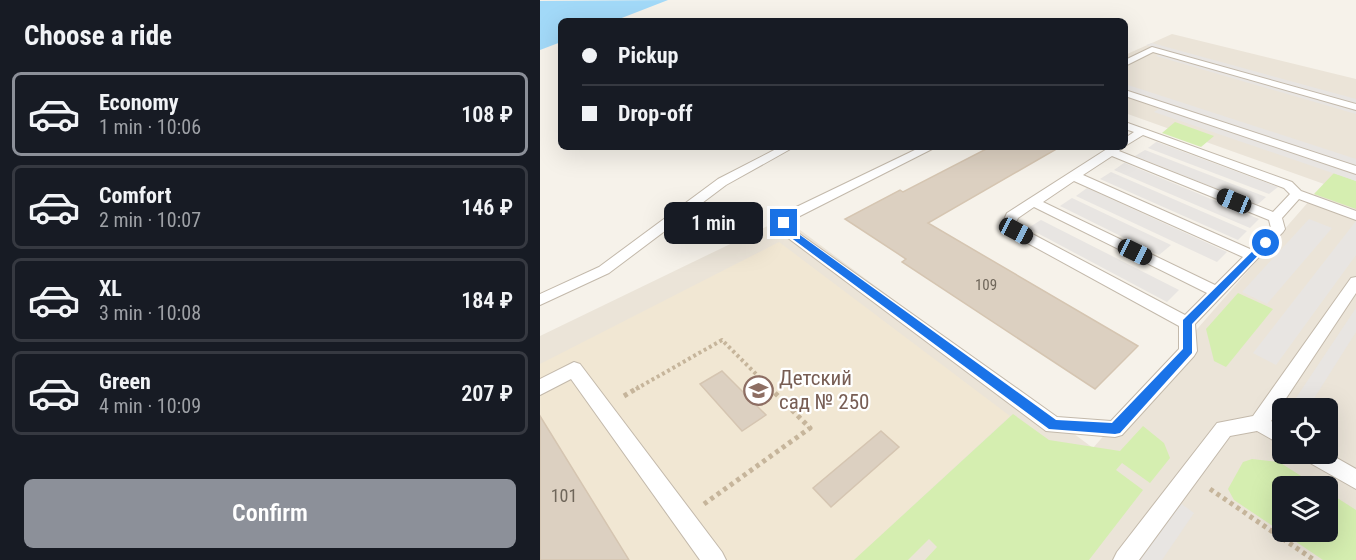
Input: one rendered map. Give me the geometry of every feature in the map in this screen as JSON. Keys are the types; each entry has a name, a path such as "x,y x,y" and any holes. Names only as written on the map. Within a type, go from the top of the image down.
{"lane":[{"path":"1128,61 1152,49 1356,107"},
{"path":"1128,94 1356,170"},
{"path":"1128,125 1288,184 1297,194 1356,216"},
{"path":"1128,140 1142,131"},
{"path":"540,300 604,270 722,182 782,150"},
{"path":"924,150 793,214 784,223 789,232 1053,425 1115,429 1188,351 1187,323 1278,229 1275,218"},
{"path":"1113,150 1012,216 1010,224 1016,231 1187,323"},
{"path":"1116,150 1275,218"},
{"path":"1074,176 1253,256"},
{"path":"1275,218 1297,194"},
{"path":"1034,202 1217,292"},
{"path":"1259,423 1356,282"},
{"path":"540,388 574,369 714,560"},
{"path":"1125,560 1224,429 1259,423 1272,431"},
{"path":"1329,464 1356,480"}],"path":[{"path":"602,408 722,340 810,428 684,519"},
{"path":"1188,474 1314,560"}],"shaded area":[{"path":"1172,34 1356,79 1356,560 540,560 540,336 784,218 1093,448 1324,184 1128,114 1128,54"},
{"path":"1152,43 1356,99 1356,104 1146,45"},
{"path":"1159,54 1356,110 1356,114 1156,56"},
{"path":"1128,85 1356,159 1356,166 1128,91"},
{"path":"1160,108 1356,173 1356,181 1154,112"},
{"path":"1156,142 1278,187 1269,194 1148,148"},
{"path":"1145,150 1266,197 1257,205 1135,156"},
{"path":"1124,163 1259,219 1250,228 1114,170"},
{"path":"1111,172 1247,231 1238,240 1100,179"},
{"path":"1087,188 1227,252 1217,262 1076,196"},
{"path":"1072,198 1171,245 1159,255 1060,206"},
{"path":"1309,219 1332,228 1267,304 1242,292"},
{"path":"1041,220 1179,290 1167,302 1028,228"},
{"path":"1356,221 1356,255 1276,365 1253,353"},
{"name":"Детский сад № 250","path":"779,242 1010,416 854,560 540,560 540,364"},
{"path":"1356,308 1356,332 1314,398 1296,398"},
{"path":"1179,502 1194,513 1162,560 1137,560"}],"green space":[{"path":"1175,122 1214,136 1201,147 1162,133"},
{"path":"1334,173 1356,181 1356,209 1314,194"},
{"path":"1238,293 1273,309 1226,367 1214,361 1206,329"},
{"path":"1013,414 1049,440 1120,451 1143,426 1164,443 1170,458 1150,483 1122,463 1116,470 1143,490 1089,560 925,560 937,547 929,539 908,560 854,560"},
{"path":"1252,459 1272,461 1272,464 1282,464 1301,476 1272,476 1272,526 1234,500 1228,489 1243,462"},
{"path":"1338,498 1356,510 1356,560 1323,560 1296,542 1338,542"}],"water":[{"path":"668,0 622,18 558,18 558,43 540,50 540,1"}],"building":[{"path":"984,150 1055,150 928,223 1138,346 1095,389 902,262 906,259 845,219 900,190 903,192"},
{"path":"722,371 766,415 742,431 700,384"},
{"path":"540,416 629,560 540,560"},
{"path":"881,431 899,447 831,507 813,488"}],"place":[{"name":"Детский сад № 250","path":"758,390"}],"route":[{"path":"784,223 789,232 1053,425 1115,429 1188,351 1187,323 1266,243"}]}
